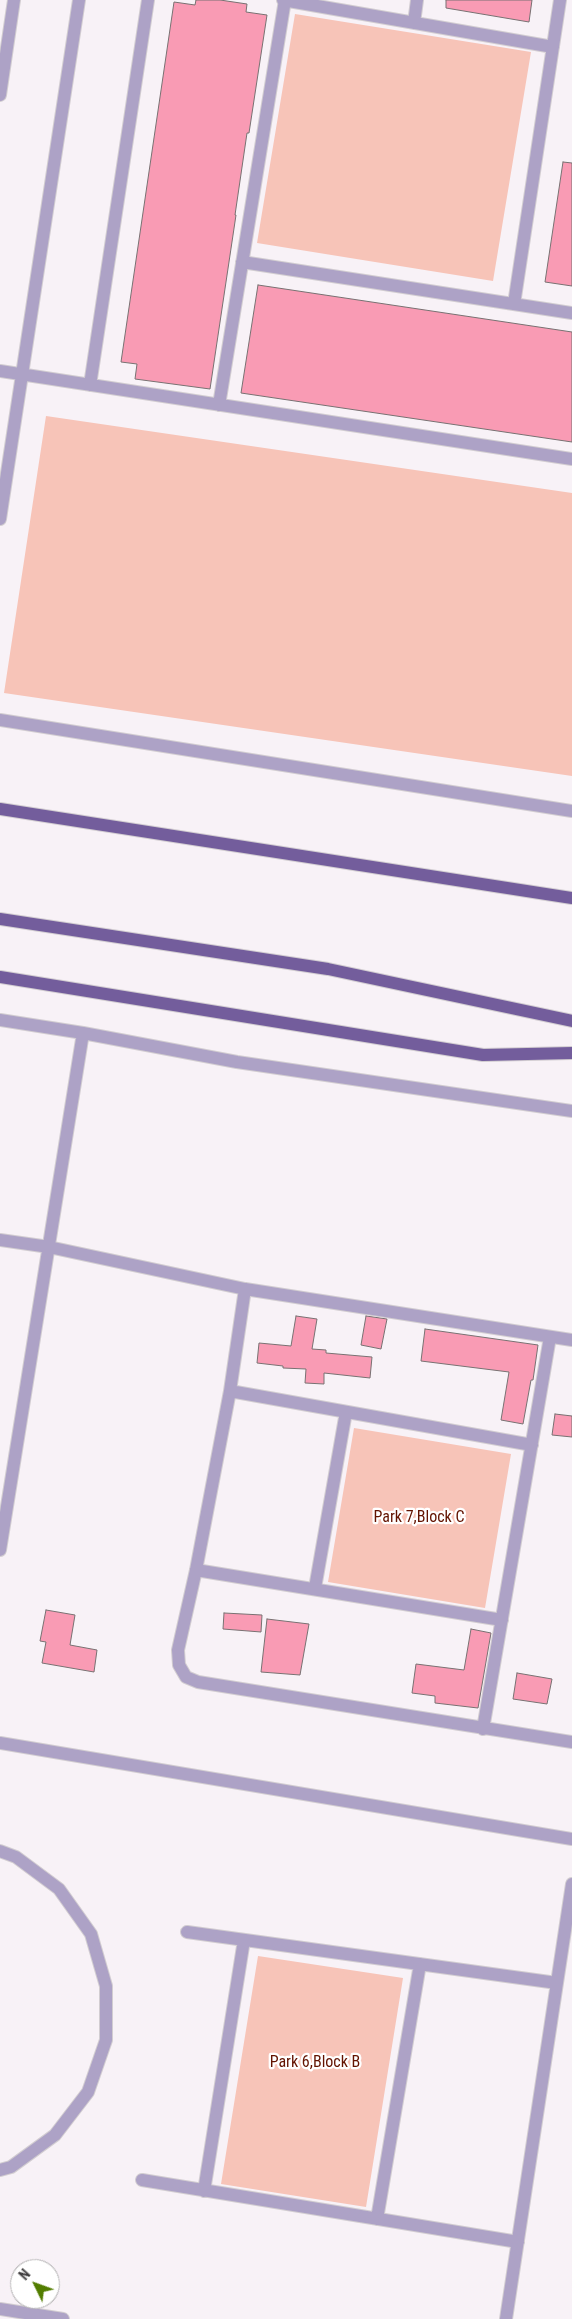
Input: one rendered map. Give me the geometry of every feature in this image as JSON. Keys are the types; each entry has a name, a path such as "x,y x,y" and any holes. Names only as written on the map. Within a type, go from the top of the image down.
{"main road":[{"path":"0,809 366,868 572,898"},
{"path":"0,918 328,969 572,1021"},
{"path":"0,977 483,1054 572,1053"}],"street":[{"path":"0,95 14,0"},
{"path":"0,519 79,0"},
{"path":"90,385 148,0"},
{"path":"219,405 284,0 553,48"},
{"path":"414,23 417,0"},
{"path":"514,304 560,0"},
{"path":"242,262 572,312"},
{"path":"0,372 572,459"},
{"path":"0,720 572,811"},
{"path":"0,1020 82,1033 237,1062 572,1111"},
{"path":"0,1550 82,1033"},
{"path":"0,1240 49,1247 245,1289 572,1340"},
{"path":"245,1289 230,1391 196,1570 178,1650 178,1665 186,1677 198,1682 572,1742"},
{"path":"483,1729 550,1337"},
{"path":"230,1391 532,1445"},
{"path":"315,1588 346,1412"},
{"path":"196,1570 502,1620"},
{"path":"0,1743 572,1839"},
{"path":"0,1851 16,1857 59,1889 91,1934 106,1986 106,2040 88,2092 55,2136 11,2167 0,2170"},
{"path":"506,2319 572,1884"},
{"path":"186,1932 557,1983"},
{"path":"204,2190 244,1940"},
{"path":"377,2219 420,1964"},
{"path":"142,2180 518,2242"},
{"path":"0,2309 63,2319"}],"green space":[{"path":"295,14 531,52 493,281 257,243"},
{"path":"46,416 572,493 572,776 4,693"},
{"name":"Park 7,Block C","path":"354,1428 511,1454 485,1608 328,1582"},
{"name":"Park 6,Block B","path":"258,1956 403,1978 366,2207 221,2184"}],"building":[{"path":"196,0 220,0 247,4 246,12 267,15 249,133 247,133 210,389 135,379 137,364 121,362 174,2 195,5"},
{"path":"446,0 532,0 529,22 446,8"},
{"path":"563,162 572,163 572,286 545,282"},
{"path":"258,285 572,332 572,442 241,393"},
{"path":"296,1316 317,1319 312,1349 326,1350 326,1353 372,1357 370,1378 324,1373 324,1384 305,1383 306,1369 283,1368 283,1366 257,1363 259,1343 291,1346"},
{"path":"366,1316 387,1319 381,1349 361,1345"},
{"path":"425,1329 538,1345 533,1380 531,1380 523,1424 501,1420 509,1372 421,1361"},
{"path":"555,1414 572,1416 572,1437 552,1435"},
{"path":"46,1610 75,1615 70,1645 97,1650 94,1672 42,1663 46,1642 40,1641"},
{"path":"224,1613 262,1615 261,1632 223,1629"},
{"path":"267,1619 309,1624 300,1675 261,1672"},
{"path":"471,1629 491,1633 478,1708 435,1703 435,1696 412,1693 416,1664 464,1670"},
{"path":"517,1673 552,1679 547,1704 513,1699"}]}
